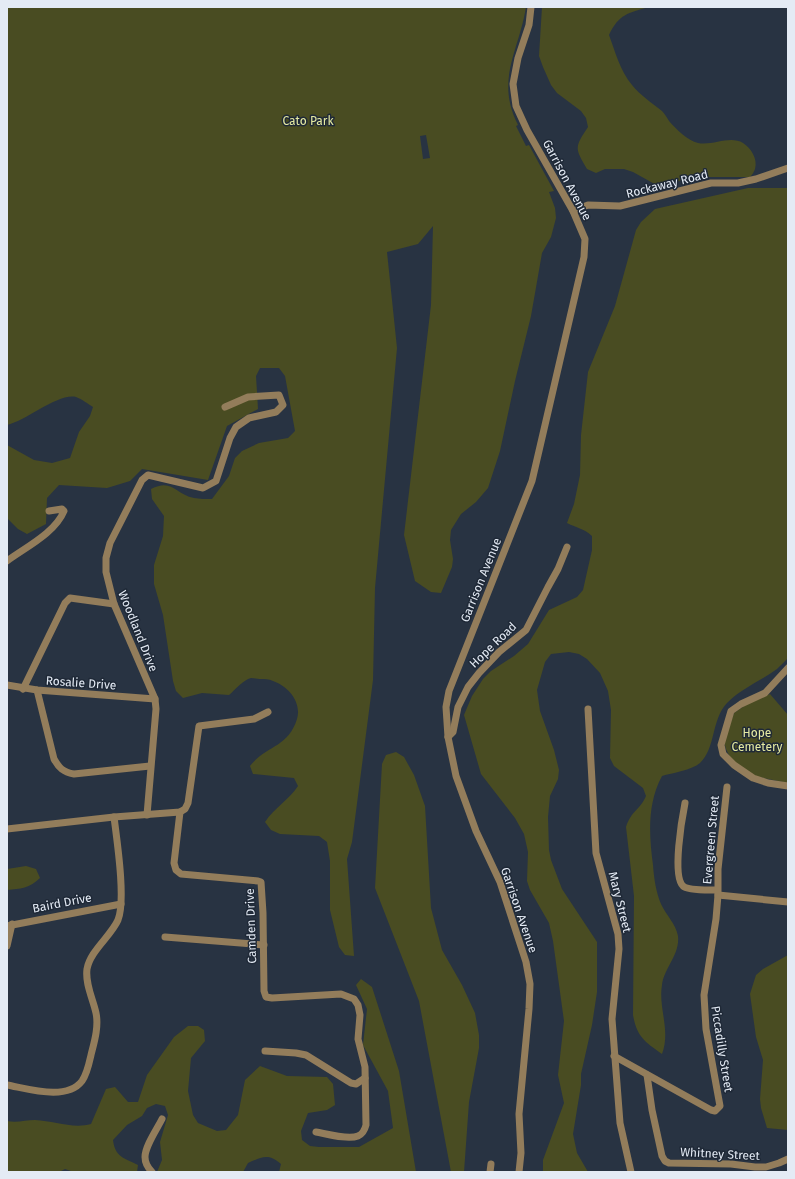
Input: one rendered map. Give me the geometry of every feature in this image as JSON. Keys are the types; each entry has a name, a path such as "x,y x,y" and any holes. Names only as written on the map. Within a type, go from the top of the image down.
{"street":[{"name":"Garrison Avenue","path":"519,1172 521,1153 519,1114 530,984 526,962 500,882 476,831 456,776 448,737 446,708 449,691 532,481 584,257 585,239 573,210 527,130 516,106 513,84 518,58 529,25 531,7"},
{"name":"Rockaway Road","path":"573,210 588,204 620,206 711,183 738,183 756,179 788,168"},
{"name":"Woodland Drive","path":"146,815 156,709 154,699 114,604 109,586 106,558 110,543 142,480 148,475 203,488 216,481 230,438 236,427 249,418 276,412 283,405 279,395 248,397 224,408"},
{"path":"7,561 55,526 64,511 62,509 49,511"},
{"name":"Hope Road","path":"448,737 453,732 458,707 468,687 499,652 526,630 558,569 567,547"},
{"path":"23,689 65,603 70,598 114,604"},
{"path":"788,668 765,693 741,704 731,711 721,745 723,754 734,765 752,778 768,783 788,786"},
{"name":"Rosalie Drive","path":"7,685 23,689 154,699"},
{"path":"37,690 54,758 60,769 67,773 74,774 150,766"},
{"name":"Mary Street","path":"588,709 596,853 618,934 619,949 612,1019 620,1123 630,1172"},
{"path":"7,829 114,817 180,812 185,809 188,803 199,726 254,719 268,712"},
{"name":"Evergreen Street","path":"718,892 719,862 728,787"},
{"path":"685,803 678,845 680,881 683,886 687,888 788,902"},
{"name":"Camden Drive","path":"180,812 174,863 176,870 181,874 261,882 264,945 264,991 266,997 272,998 341,994 354,999 358,1005 360,1015 358,1039 365,1067 366,1126 364,1131 359,1136 348,1137 316,1132"},
{"path":"7,1085 52,1092 65,1092 72,1090 82,1081 87,1072 97,1024 87,977 88,967 90,960 118,920 121,904 114,817"},
{"name":"Piccadilly Street","path":"614,1056 711,1110 715,1111 720,1106 706,1029 704,995 718,892"},
{"name":"Baird Drive","path":"9,925 121,904"},
{"path":"7,946 9,925"},
{"path":"165,937 264,945"},
{"path":"265,1051 306,1055 351,1083 356,1084 365,1078"},
{"name":"Whitney Street","path":"647,1075 652,1110 662,1156 669,1163 731,1164 766,1167 779,1164 788,1159"},
{"path":"152,1172 147,1166 145,1158 147,1148 162,1118"},
{"path":"490,1172 491,1164"}],"green space":[{"name":"Cato Park","path":"7,7 526,7 509,79 511,109 518,125 516,126 526,146 529,145 554,191 549,192 555,208 556,218 551,237 542,253 531,316 500,451 488,488 476,502 461,514 451,530 450,540 453,559 452,567 441,593 431,592 415,581 404,535 431,305 433,226 418,244 387,252 397,348 375,588 373,680 352,842 347,859 354,956 345,955 339,947 330,910 330,861 327,842 319,836 280,834 271,830 265,822 298,786 294,778 253,774 250,766 262,754 288,736 293,729 298,713 296,701 289,691 279,683 268,679 251,678 242,683 229,695 202,693 183,698 176,691 173,681 163,615 154,584 154,565 163,536 164,516 152,499 151,489 164,485 194,498 212,499 229,476 235,458 242,451 259,443 288,438 295,431 285,376 279,368 260,368 256,376 258,409 227,426 208,480 142,469 130,481 107,488 59,485 47,498 46,524 27,534 18,529 7,518 7,445 34,460 52,463 70,458 79,432 90,416 93,407 76,397 69,397 51,403 7,425","holes":["426,135 430,158 423,159 420,136"]},
{"path":"542,7 649,7 625,15 613,28 609,35 624,74 632,85 646,99 662,111 675,128 690,140 704,144 733,140 746,145 756,161 754,172 750,177 688,177 671,185 660,187 633,172 624,169 605,169 596,173 587,169 578,152 578,144 580,139 588,127 586,118 581,111 557,93 551,85 539,56"},
{"path":"748,188 788,188 788,658 777,669 739,693 727,703 718,717 709,750 700,763 687,769 662,776 657,787 650,820 655,880 661,904 675,927 678,936 677,949 663,979 662,985 661,994 665,1036 662,1054 650,1046 639,1034 633,1015 634,896 626,827 630,817 644,801 646,796 643,788 614,766 610,758 611,710 608,691 600,673 587,659 579,654 569,652 551,654 545,662 537,690 540,711 554,750 559,770 558,779 550,796 548,817 549,850 551,860 562,889 597,942 597,992 592,1025 581,1074 581,1085 573,1134 577,1153 588,1172 543,1172 543,1160 564,1103 558,1075 564,1021 553,941 549,923 530,890 527,881 528,852 524,834 515,818 481,774 464,715 472,696 483,679 491,671 514,656 528,644 549,610 577,597 583,590 592,550 592,536 589,533 567,523 574,504 580,475 581,435 588,372 615,306 636,230 641,222 655,209"},
{"name":"Hope Cemetery","path":"770,694 788,715 788,783 754,776 731,759 724,742 734,713 747,704"},
{"path":"396,752 404,757 414,775 425,806 431,908 442,950 462,985 475,1013 479,1035 479,1048 469,1102 464,1172 451,1172 419,1001 375,888 382,764 386,755"},
{"path":"26,866 36,869 40,878 25,887 7,890 7,869"},
{"path":"788,955 788,1130 767,1128 761,1108 760,1099 763,1060 756,1037 750,994 756,975 763,969"},
{"path":"361,979 372,987 399,1071 416,1172 279,1172 281,1164 272,1158 265,1157 248,1163 243,1172 157,1172 162,1160 160,1142 168,1115 165,1106 156,1104 147,1108 142,1116 127,1125 113,1140 118,1154 138,1165 137,1172 74,1172 65,1169 59,1172 7,1172 7,1121 18,1122 35,1120 77,1126 91,1124 106,1089 115,1087 128,1102 138,1102 147,1075 174,1037 188,1026 198,1026 204,1030 205,1041 191,1058 188,1091 193,1115 198,1123 217,1131 226,1130 238,1115 245,1080 260,1066 287,1076 327,1077 333,1084 335,1105 327,1110 308,1113 301,1131 302,1140 310,1146 359,1147 393,1128 388,1091 363,1045 367,1009 356,985"}]}
